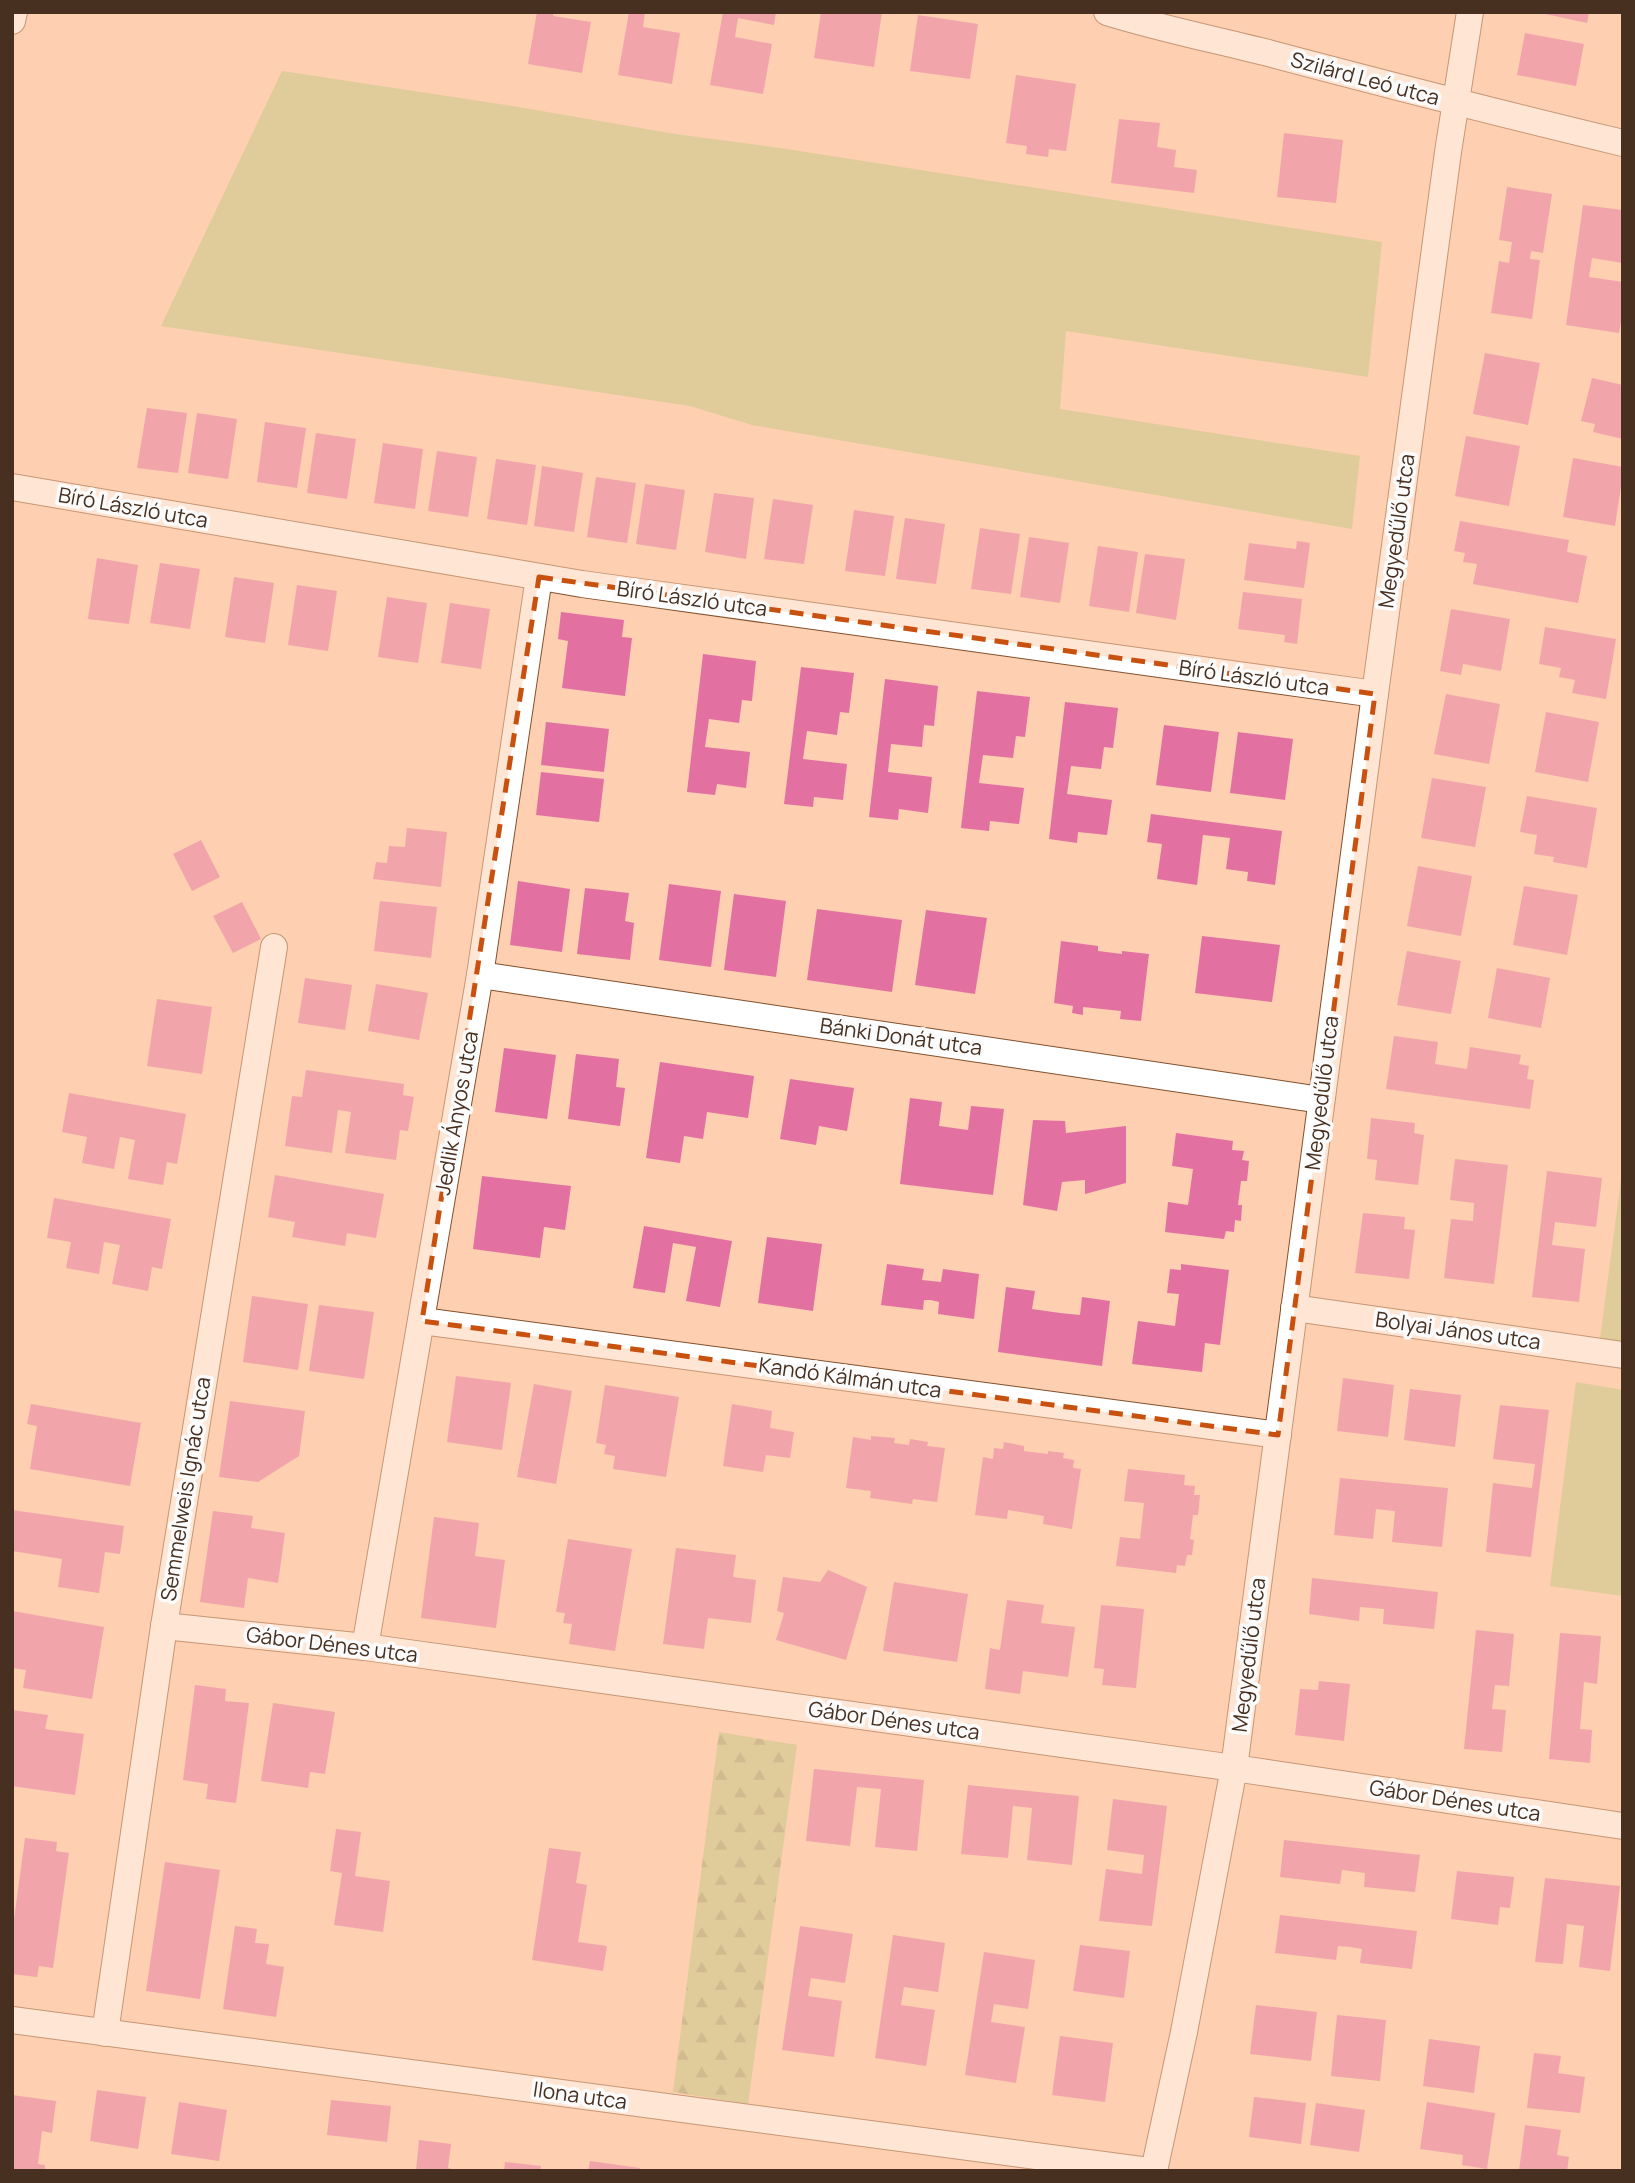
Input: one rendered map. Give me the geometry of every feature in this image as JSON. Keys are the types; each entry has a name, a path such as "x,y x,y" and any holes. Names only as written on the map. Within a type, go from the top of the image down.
{"street":[{"path":"12,21 14,12"},
{"name":"Szilárd Leó utca","path":"1108,12 1163,29 1269,53 1455,103 1623,143"},
{"name":"Megyedűlő utca","path":"1154,2171 1184,2032 1234,1768 1375,694 1469,12"},
{"name":"Bíró László utca","path":"12,487 540,577 1375,694"},
{"name":"Jedlik Ányos utca","path":"365,1647 480,975 540,577"},
{"name":"Semmelweis Ignác utca","path":"105,2033 164,1626 274,947"},
{"name":"Bánki Donát utca","path":"480,975 1321,1100"},
{"name":"Bolyai János utca","path":"1294,1308 1623,1355"},
{"name":"Kandó Kálmán utca","path":"422,1321 1278,1435"},
{"name":"Gábor Dénes utca","path":"164,1626 365,1647 1234,1768 1623,1826"},
{"name":"Ilona utca","path":"12,2020 1149,2171"}],"highlighted area":[{"path":"539,577 1375,694 1278,1435 422,1321"}],"green space":[{"path":"282,71 1382,242 1368,377 1066,331 1060,409 1360,456 1352,529 752,425 690,406 161,326"},
{"path":"1623,1164 1623,1342 1600,1339"},
{"path":"1576,1382 1623,1390 1623,1596 1550,1586"},
{"path":"719,1732 797,1745 748,2104 673,2092"}],"building":[{"path":"537,12 554,12 553,16 591,22 582,73 528,64"},
{"path":"629,12 645,12 643,27 680,33 672,84 618,75"},
{"path":"723,12 776,12 774,25 738,18 735,37 772,44 763,94 710,85"},
{"path":"821,12 882,12 874,67 814,58"},
{"path":"1536,12 1589,12 1587,23"},
{"path":"918,15 978,24 970,79 910,71"},
{"path":"1525,33 1584,44 1576,86 1517,75"},
{"path":"1016,75 1076,84 1066,151 1049,149 1048,157 1026,154 1027,146 1006,143"},
{"path":"1119,119 1160,123 1157,147 1176,150 1174,167 1197,170 1194,193 1111,183"},
{"path":"1284,133 1343,140 1336,203 1277,197"},
{"path":"1507,187 1552,194 1543,253 1531,251 1530,259 1540,260 1532,319 1491,313 1499,261 1509,263 1512,242 1499,240"},
{"path":"1583,205 1623,210 1623,263 1592,258 1589,277 1623,282 1623,310 1619,333 1566,325"},
{"path":"1485,353 1540,363 1528,425 1473,414"},
{"path":"1592,378 1623,385 1623,439 1593,432 1595,424 1581,421"},
{"path":"147,408 187,413 178,473 137,468"},
{"path":"197,413 237,419 228,479 188,473"},
{"path":"265,422 306,428 297,488 257,482"},
{"path":"316,433 356,439 347,499 307,493"},
{"path":"1466,436 1520,446 1509,506 1455,496"},
{"path":"383,443 423,449 415,509 374,503"},
{"path":"437,451 477,457 468,517 428,511"},
{"path":"1573,458 1623,467 1623,488 1621,487 1615,526 1563,517"},
{"path":"496,459 536,465 527,525 487,519"},
{"path":"542,466 583,473 574,532 534,526"},
{"path":"596,477 636,483 627,543 587,537"},
{"path":"645,484 685,490 676,550 636,544"},
{"path":"714,493 754,498 746,559 705,552"},
{"path":"773,499 813,505 804,564 764,559"},
{"path":"854,510 894,516 885,576 845,571"},
{"path":"905,518 945,524 936,584 896,579"},
{"path":"1460,521 1569,540 1567,552 1587,556 1578,603 1473,584 1477,564 1463,562 1465,553 1454,551"},
{"path":"980,528 1020,534 1011,594 971,589"},
{"path":"1029,537 1069,543 1060,603 1020,597"},
{"path":"1297,541 1310,543 1304,588 1244,580 1249,543 1296,549"},
{"path":"1098,546 1138,552 1129,612 1089,606"},
{"path":"1145,554 1185,559 1176,620 1136,613"},
{"path":"97,558 138,565 129,624 88,619"},
{"path":"160,563 200,569 190,629 150,623"},
{"path":"234,577 274,583 265,643 225,637"},
{"path":"297,585 337,591 328,651 288,645"},
{"path":"1243,592 1302,599 1297,644 1284,642 1285,635 1238,629"},
{"path":"387,597 427,603 418,663 378,657"},
{"path":"450,603 490,609 481,669 441,663"},
{"path":"1451,609 1510,619 1501,671 1463,664 1461,675 1440,671"},
{"path":"561,612 624,620 622,637 632,638 625,696 562,688 568,641 558,639"},
{"path":"1545,627 1616,639 1606,699 1572,693 1575,680 1559,677 1561,668 1539,664"},
{"path":"703,654 756,661 752,701 742,700 739,723 709,719 705,747 750,752 746,788 717,784 715,795 687,792"},
{"path":"801,667 854,673 849,713 840,712 837,735 807,731 803,759 847,764 843,800 814,797 813,807 784,804"},
{"path":"885,679 938,686 934,726 924,725 922,747 891,744 888,772 932,777 928,813 899,809 898,820 869,817"},
{"path":"977,691 1030,697 1025,737 1016,736 1013,758 983,755 979,783 1024,788 1019,824 990,821 989,831 961,828"},
{"path":"1446,694 1500,704 1489,764 1434,754"},
{"path":"1065,702 1118,708 1113,748 1104,747 1101,769 1071,766 1067,794 1112,800 1107,835 1078,832 1077,843 1049,839"},
{"path":"1546,712 1599,722 1588,782 1535,772"},
{"path":"546,722 609,729 604,772 541,765"},
{"path":"1164,725 1219,732 1211,792 1156,785"},
{"path":"1238,732 1293,739 1285,800 1230,793"},
{"path":"541,772 604,779 599,822 536,815"},
{"path":"1432,778 1486,787 1475,847 1421,838"},
{"path":"1527,796 1597,808 1587,868 1553,862 1554,857 1534,854 1537,835 1520,832"},
{"path":"1151,814 1282,831 1275,885 1247,881 1248,872 1226,869 1230,838 1203,835 1197,885 1157,879 1162,844 1147,842"},
{"path":"407,828 447,832 441,887 373,879 376,862 387,863 389,846 405,847"},
{"path":"201,840 220,877 192,891 173,854"},
{"path":"1418,866 1472,876 1461,936 1407,926"},
{"path":"518,881 570,889 562,952 510,945"},
{"path":"669,884 721,891 711,967 659,960"},
{"path":"1524,886 1578,895 1567,955 1513,945"},
{"path":"585,888 629,893 625,921 634,923 630,960 577,954"},
{"path":"734,894 786,901 776,977 724,970"},
{"path":"380,901 437,907 431,958 374,951"},
{"path":"242,902 261,939 233,953 213,916"},
{"path":"817,909 902,920 892,992 807,980"},
{"path":"926,910 987,918 975,994 915,985"},
{"path":"1202,936 1280,945 1272,1002 1195,993"},
{"path":"1061,941 1098,946 1098,951 1149,954 1141,1021 1120,1019 1121,1011 1083,1007 1083,1015 1072,1013 1073,1006 1054,1003"},
{"path":"1407,951 1461,961 1451,1014 1397,1005"},
{"path":"1497,968 1550,978 1541,1028 1488,1018"},
{"path":"305,978 352,985 345,1030 298,1023"},
{"path":"376,984 428,993 419,1040 368,1031"},
{"path":"157,999 212,1007 202,1074 147,1066"},
{"path":"1394,1036 1438,1042 1435,1064 1467,1069 1470,1047 1521,1055 1519,1064 1529,1066 1527,1079 1534,1080 1530,1109 1386,1089"},
{"path":"504,1048 556,1055 547,1119 495,1112"},
{"path":"576,1054 619,1059 616,1087 625,1088 620,1126 568,1119"},
{"path":"660,1062 754,1076 748,1118 707,1112 703,1139 684,1136 680,1163 646,1158"},
{"path":"306,1070 404,1084 403,1095 414,1097 408,1131 400,1130 396,1160 345,1153 351,1112 338,1110 332,1153 285,1146 292,1096 302,1097"},
{"path":"790,1079 854,1088 847,1131 819,1126 816,1145 780,1139"},
{"path":"69,1093 186,1114 177,1164 167,1162 163,1185 128,1179 135,1140 120,1137 114,1169 82,1163 87,1137 62,1132"},
{"path":"910,1098 942,1102 939,1126 968,1130 971,1106 1004,1109 993,1195 900,1184"},
{"path":"1371,1118 1415,1123 1414,1133 1424,1135 1418,1185 1375,1180 1377,1160 1367,1159"},
{"path":"1033,1120 1065,1121 1066,1133 1126,1126 1126,1183 1085,1194 1085,1180 1062,1182 1057,1211 1023,1205"},
{"path":"1176,1133 1233,1141 1232,1150 1244,1151 1242,1160 1249,1161 1247,1181 1241,1181 1238,1205 1242,1205 1241,1221 1235,1220 1234,1232 1226,1231 1224,1239 1165,1232 1168,1202 1188,1205 1193,1169 1172,1166"},
{"path":"1455,1159 1508,1165 1494,1284 1444,1278 1451,1219 1473,1221 1474,1203 1450,1200"},
{"path":"1547,1171 1602,1178 1596,1227 1555,1222 1552,1245 1585,1249 1579,1302 1532,1297"},
{"path":"275,1175 384,1194 376,1238 347,1233 345,1246 292,1237 295,1222 268,1217"},
{"path":"482,1176 571,1186 565,1230 544,1227 540,1258 473,1249"},
{"path":"54,1198 171,1219 162,1269 152,1267 148,1291 112,1284 120,1245 104,1242 99,1274 66,1268 71,1242 47,1238"},
{"path":"1363,1213 1405,1217 1404,1229 1415,1230 1409,1279 1355,1273"},
{"path":"644,1226 732,1241 720,1307 686,1301 696,1247 673,1243 665,1293 633,1288"},
{"path":"767,1237 822,1244 813,1311 758,1303"},
{"path":"887,1264 924,1269 922,1280 941,1282 943,1269 979,1274 974,1319 938,1314 939,1302 931,1300 924,1300 923,1310 881,1305"},
{"path":"1181,1264 1229,1270 1220,1345 1205,1343 1202,1372 1132,1364 1138,1321 1175,1326 1179,1294 1167,1293 1170,1269 1181,1270"},
{"path":"1006,1287 1035,1291 1032,1309 1060,1313 1080,1315 1082,1297 1110,1301 1102,1366 998,1352"},
{"path":"252,1296 308,1304 298,1370 243,1362"},
{"path":"319,1305 374,1312 364,1379 309,1371"},
{"path":"456,1376 511,1383 502,1450 447,1442"},
{"path":"1343,1378 1394,1385 1388,1437 1337,1431"},
{"path":"534,1384 572,1391 556,1484 517,1477"},
{"path":"605,1385 679,1397 666,1477 613,1469 615,1456 604,1454 606,1445 596,1443"},
{"path":"1410,1389 1461,1395 1455,1447 1404,1440"},
{"path":"230,1401 305,1411 299,1456 258,1482 219,1477"},
{"path":"31,1404 141,1423 130,1486 30,1469 37,1426 27,1424"},
{"path":"732,1404 772,1411 770,1428 794,1432 790,1458 766,1455 763,1472 723,1466"},
{"path":"1500,1405 1549,1410 1531,1557 1486,1552 1493,1483 1532,1488 1535,1464 1493,1459"},
{"path":"871,1436 895,1438 894,1443 909,1445 910,1439 928,1442 927,1446 945,1448 937,1502 913,1499 912,1504 870,1498 871,1491 846,1488 853,1437 871,1440"},
{"path":"1004,1442 1024,1446 1024,1451 1064,1453 1063,1458 1074,1460 1073,1468 1081,1469 1072,1529 1043,1524 1044,1516 1008,1510 1007,1519 975,1515 983,1457 993,1459 994,1448 1003,1449"},
{"path":"1128,1469 1185,1475 1184,1485 1195,1486 1194,1495 1200,1495 1198,1515 1193,1515 1190,1539 1194,1540 1192,1555 1187,1555 1185,1566 1177,1565 1176,1573 1116,1566 1120,1537 1140,1539 1144,1503 1124,1501"},
{"path":"1340,1478 1448,1488 1442,1547 1392,1542 1395,1511 1376,1509 1373,1539 1334,1535"},
{"path":"12,1510 124,1526 120,1554 105,1552 99,1593 58,1587 62,1559 12,1551"},
{"path":"213,1511 253,1516 251,1528 285,1533 278,1583 248,1578 244,1608 200,1602"},
{"path":"434,1517 479,1523 475,1556 505,1560 496,1628 421,1618"},
{"path":"568,1539 632,1549 615,1651 569,1644 572,1624 563,1623 565,1613 556,1612"},
{"path":"676,1548 736,1555 733,1577 756,1580 751,1623 708,1618 704,1649 663,1644"},
{"path":"828,1570 867,1587 846,1660 776,1640 784,1613 777,1611 783,1577 820,1582"},
{"path":"1312,1578 1438,1592 1434,1629 1383,1624 1384,1609 1360,1607 1359,1621 1309,1614"},
{"path":"894,1582 968,1594 957,1662 883,1651"},
{"path":"1007,1600 1044,1605 1041,1623 1075,1627 1068,1677 1023,1671 1020,1694 985,1689 990,1648 1000,1650"},
{"path":"1101,1605 1144,1609 1136,1688 1102,1685 1104,1669 1094,1668"},
{"path":"12,1611 104,1627 92,1699 23,1688 26,1670 12,1668"},
{"path":"1476,1630 1514,1634 1509,1686 1495,1685 1492,1709 1506,1710 1502,1752 1464,1749"},
{"path":"1560,1633 1601,1636 1597,1684 1584,1682 1580,1729 1592,1730 1590,1763 1549,1759"},
{"path":"1319,1681 1350,1684 1344,1741 1295,1735 1300,1689 1318,1690"},
{"path":"195,1685 226,1689 225,1701 249,1703 236,1803 206,1799 208,1784 183,1780"},
{"path":"273,1703 335,1712 325,1774 310,1772 308,1788 261,1781"},
{"path":"12,1710 48,1715 45,1729 84,1734 75,1795 12,1786"},
{"path":"814,1769 924,1780 917,1851 875,1847 881,1789 857,1787 850,1846 806,1841"},
{"path":"968,1785 1079,1796 1072,1865 1027,1860 1032,1808 1013,1806 1008,1858 961,1854"},
{"path":"1113,1799 1167,1806 1152,1926 1099,1921 1106,1869 1142,1874 1144,1855 1107,1850"},
{"path":"336,1829 361,1832 355,1876 390,1881 383,1932 334,1925 342,1873 330,1871"},
{"path":"25,1838 57,1842 56,1851 69,1853 53,1968 39,1966 37,1977 12,1974 12,1934"},
{"path":"1284,1840 1420,1855 1415,1892 1364,1887 1365,1873 1342,1870 1340,1884 1280,1877"},
{"path":"549,1848 581,1852 576,1883 587,1885 578,1942 607,1946 603,1971 532,1960"},
{"path":"165,1862 220,1870 200,1999 146,1991"},
{"path":"1457,1871 1514,1877 1510,1908 1500,1907 1498,1925 1451,1919"},
{"path":"1545,1878 1620,1886 1610,1971 1579,1967 1584,1926 1567,1924 1563,1964 1535,1962"},
{"path":"1280,1915 1417,1931 1412,1969 1360,1963 1362,1949 1350,1947 1338,1946 1336,1960 1275,1953"},
{"path":"235,1926 257,1929 255,1943 269,1944 266,1964 284,1967 276,2017 223,2009"},
{"path":"800,1926 853,1934 845,1983 811,1978 808,1996 842,2001 834,2057 782,2050"},
{"path":"893,1935 945,1943 938,1992 904,1987 901,2005 935,2010 926,2066 875,2058"},
{"path":"1080,1945 1130,1951 1124,1998 1073,1991"},
{"path":"984,1952 1035,1960 1028,2009 994,2004 991,2022 1025,2027 1016,2083 965,2075"},
{"path":"1256,2005 1317,2012 1311,2061 1250,2054"},
{"path":"1337,2015 1386,2020 1380,2081 1331,2076"},
{"path":"1060,2036 1113,2043 1105,2102 1052,2095"},
{"path":"1429,2039 1480,2046 1474,2093 1423,2086"},
{"path":"1534,2053 1561,2056 1558,2073 1585,2077 1580,2113 1527,2108"},
{"path":"97,2090 146,2097 138,2149 90,2141"},
{"path":"12,2095 56,2101 52,2133 42,2131 38,2164 45,2165 45,2171 12,2171"},
{"path":"1254,2097 1306,2103 1301,2144 1249,2137"},
{"path":"331,2100 391,2106 387,2142 327,2135"},
{"path":"179,2102 227,2110 219,2161 171,2154"},
{"path":"1427,2102 1495,2113 1487,2169 1462,2165 1463,2155 1420,2149"},
{"path":"1316,2103 1365,2110 1359,2152 1310,2145"},
{"path":"1525,2125 1561,2130 1557,2155 1569,2157 1567,2171 1519,2171"},
{"path":"419,2140 451,2144 448,2168 460,2171 416,2171"},
{"path":"590,2161 640,2168 639,2171 588,2171"},
{"path":"505,2162 541,2166 540,2171 504,2171"}]}
